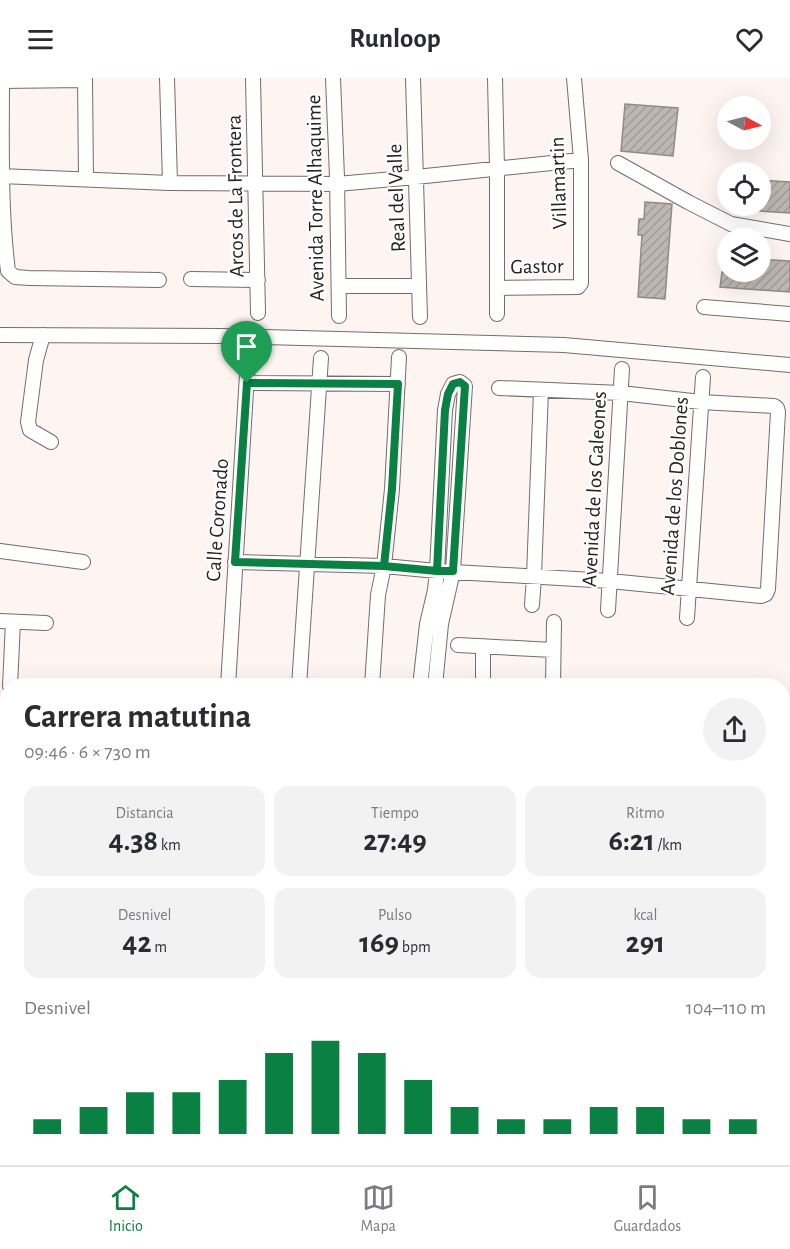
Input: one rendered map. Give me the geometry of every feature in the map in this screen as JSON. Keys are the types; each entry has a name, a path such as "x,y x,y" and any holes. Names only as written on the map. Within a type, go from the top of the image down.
{"street":[{"path":"167,78 170,183"},
{"name":"Arcos de La Frontera","path":"253,78 258,313"},
{"name":"Avenida Torre Alhaquime","path":"333,78 338,184 339,316"},
{"name":"Real del Valle","path":"414,78 420,317"},
{"path":"495,78 497,314"},
{"name":"Villamartin","path":"574,78 581,160 581,283 578,287"},
{"path":"86,179 85,79 2,80 1,176 8,271 15,277 29,278 159,280"},
{"path":"1,176 170,183 338,184 581,160"},
{"path":"618,163 731,224 790,234"},
{"path":"190,279 258,280"},
{"path":"339,286 419,286"},
{"name":"Gastor","path":"496,288 578,287"},
{"path":"704,307 790,314"},
{"path":"0,335 221,336 564,345 790,365"},
{"path":"43,335 32,388 28,422 30,430 51,442"},
{"path":"373,678 378,595 384,566 392,489 399,357"},
{"name":"Calle Coronado","path":"228,678 248,358"},
{"path":"300,678 321,358"},
{"name":"Avenida de los Galeones","path":"608,610 622,369"},
{"name":"Avenida de los Doblones","path":"687,618 703,377"},
{"path":"421,678 427,624 437,571 445,410 448,394 453,384 460,382 465,386 453,571 441,624 436,678"},
{"path":"247,383 398,384"},
{"path":"235,562 384,566 610,581 761,596 766,594 777,408 621,393 499,388"},
{"path":"532,605 541,390"},
{"path":"0,551 83,561"},
{"path":"10,678 6,621 46,623"},
{"path":"553,678 555,622"},
{"path":"458,645 554,650"},
{"path":"483,646 483,678"}],"building":[{"path":"625,104 678,108 673,156 621,151"},
{"path":"771,181 790,182 790,213 771,212"},
{"path":"645,202 672,204 665,299 638,297 642,235 638,235 639,219 644,219"},
{"path":"771,260 790,261 790,292 720,287 721,282 771,282"}],"route":[{"path":"247,383 235,562 384,566 437,571 453,571 465,386 460,382 453,384 448,394 445,410 437,571 384,566 392,489 398,384 247,383"}]}
